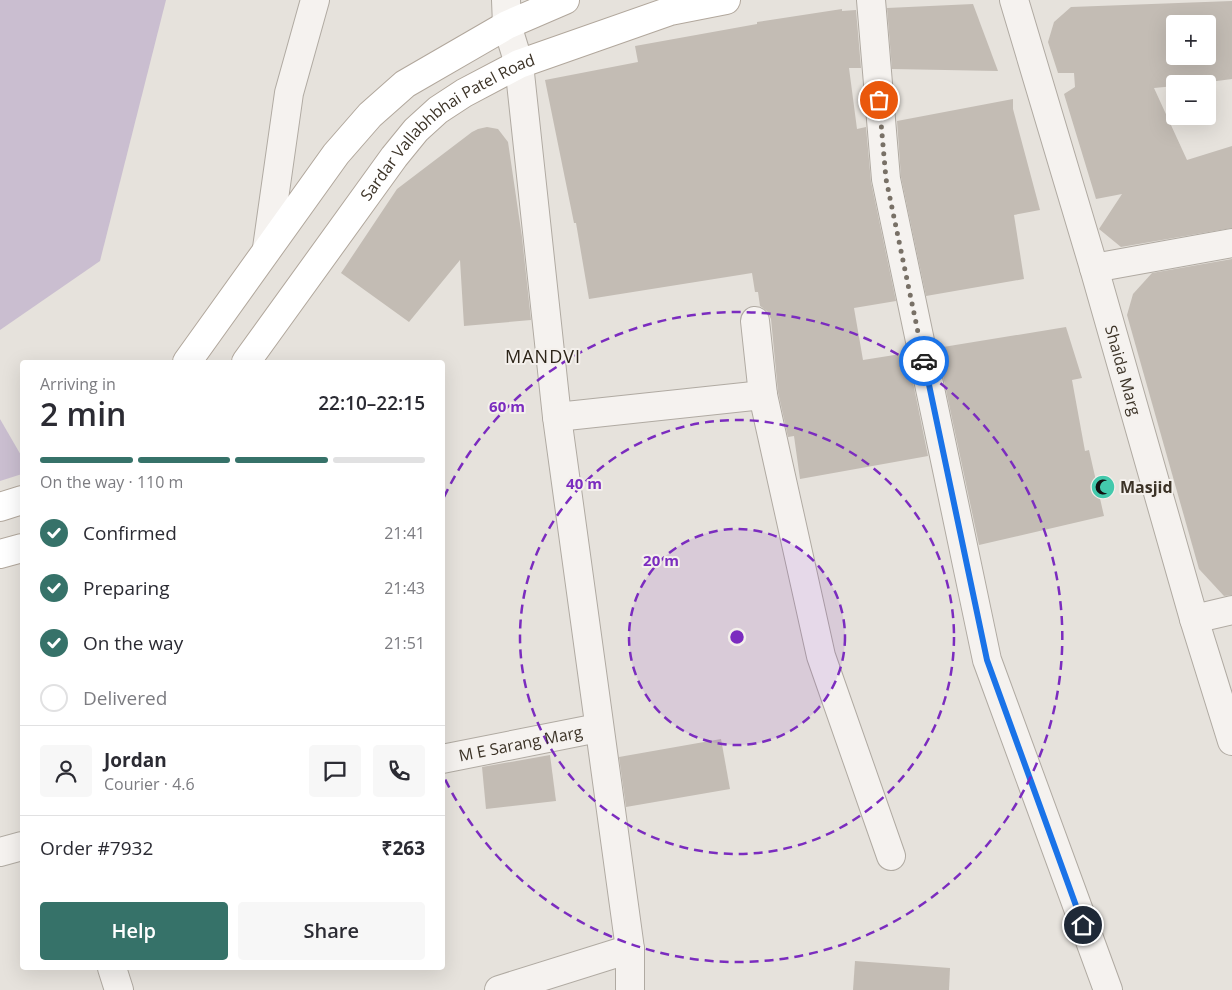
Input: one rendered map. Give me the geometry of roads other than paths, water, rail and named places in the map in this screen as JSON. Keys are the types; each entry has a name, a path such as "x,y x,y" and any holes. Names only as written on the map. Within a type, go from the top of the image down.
{"main road":[{"path":"187,360 336,154 370,115 405,84 507,12 565,0"},
{"name":"Sardar Vallabhbhai Patel Road","path":"247,360 394,157 416,130 438,110 464,93 519,64 670,11 726,0"},
{"path":"0,508 20,501"},
{"path":"0,554 20,549"}],"street":[{"path":"267,248 289,93 315,0"},
{"path":"870,0 886,179 987,660 1108,990"},
{"name":"Shaida Marg","path":"1014,0 1094,268 1194,619 1232,741"},
{"path":"507,12 519,64 557,417 598,728 630,949 633,986"},
{"path":"1094,268 1232,243"},
{"path":"755,321 764,395 821,656 891,856"},
{"path":"557,417 764,395"},
{"path":"1194,619 1232,610"},
{"name":"M E Sarang Marg","path":"445,758 598,728"},
{"path":"0,852 20,847"},
{"path":"499,990 630,949"},
{"path":"113,970 119,990"}],"place":[{"name":"Masjid","path":"1103,487"}],"district":[{"name":"MANDVI","path":"543,356"}]}
